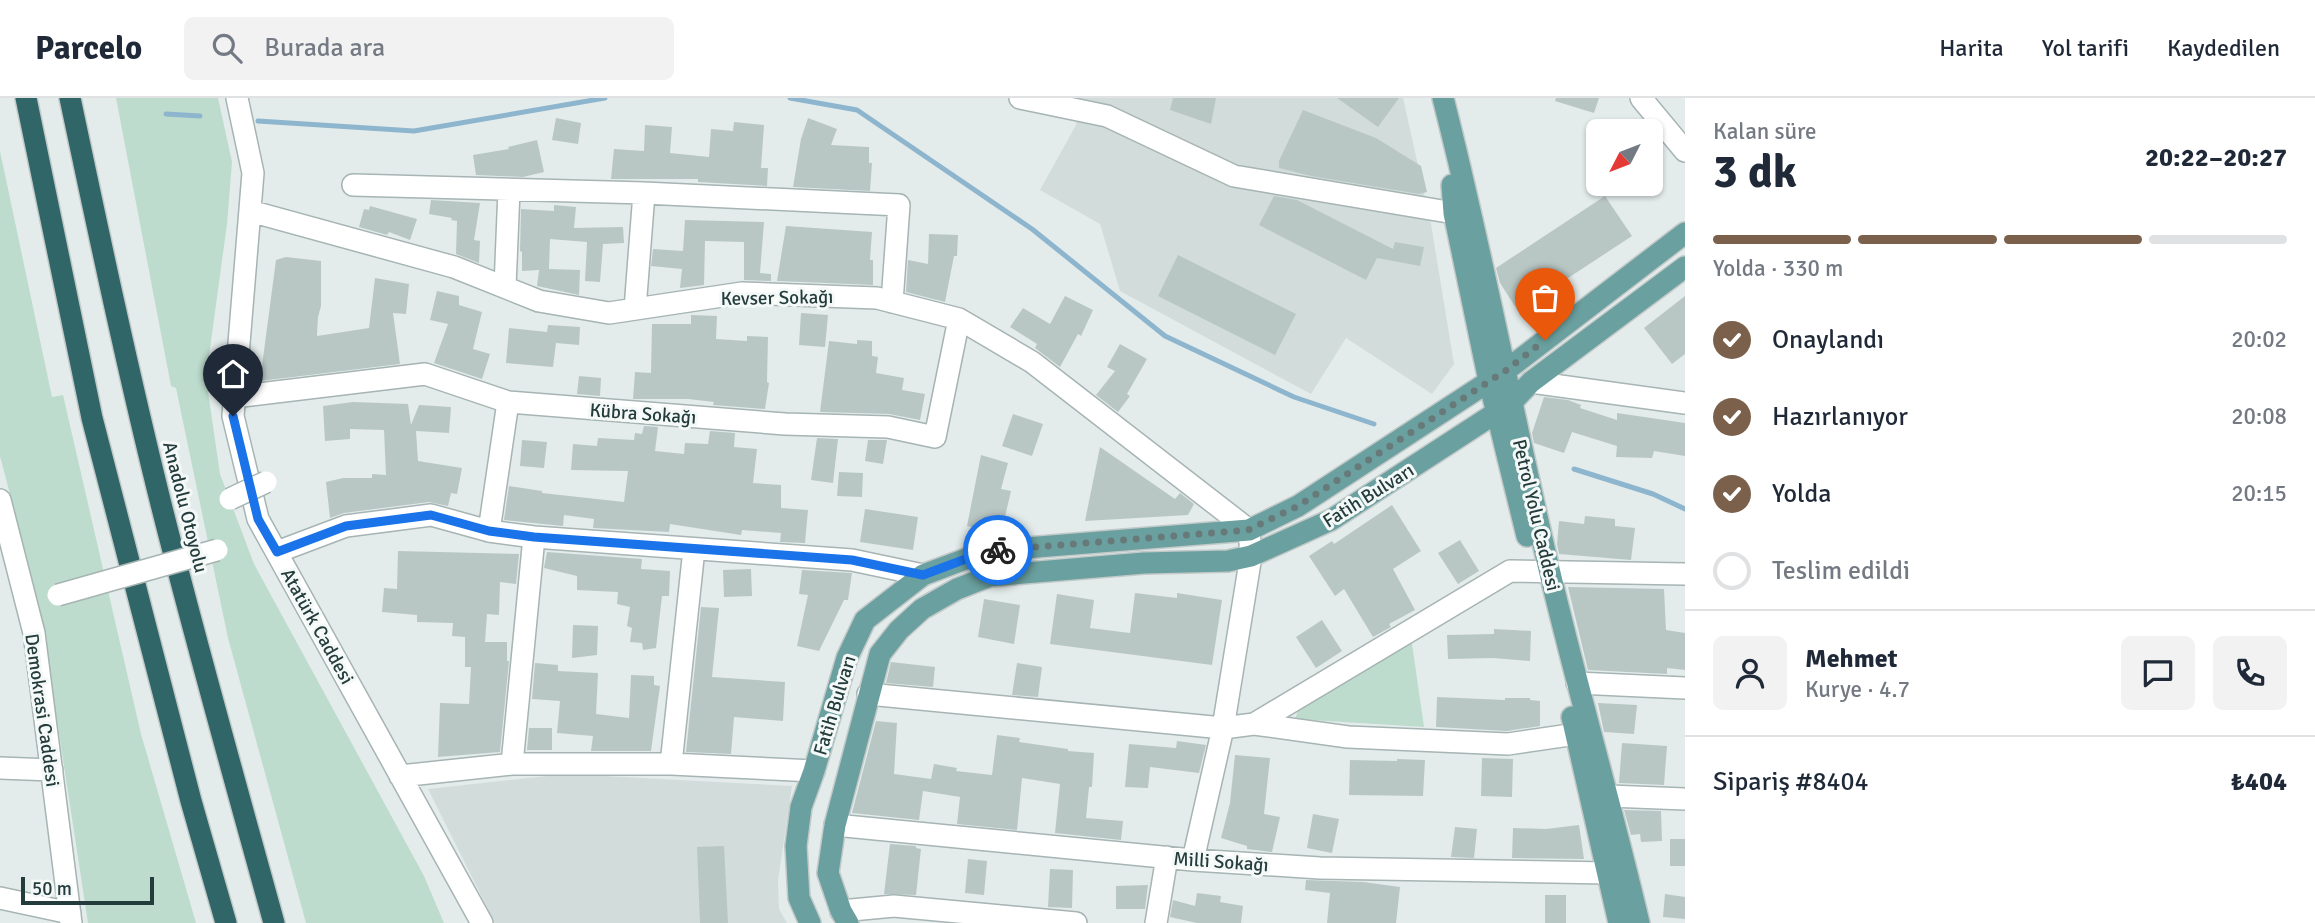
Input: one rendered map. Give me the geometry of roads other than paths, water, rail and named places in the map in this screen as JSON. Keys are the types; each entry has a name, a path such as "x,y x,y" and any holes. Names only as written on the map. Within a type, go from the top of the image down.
{"highway":[{"path":"26,98 92,418 191,801 226,923"},
{"name":"Anadolu Otoyolu","path":"70,98 161,505 197,646 275,923"}],"main road":[{"name":"Petrol Yolu Caddesi","path":"1444,101 1454,213 1497,376"},
{"name":"Petrol Yolu Caddesi","path":"1444,101 1497,376 1542,571 1583,733 1609,796 1639,923"},
{"name":"Fatih Bulvarı","path":"810,923 799,898 796,846 800,807 814,771 847,658 865,620 923,575 987,551 1248,530 1298,506 1497,376 1685,233"},
{"name":"Fatih Bulvarı","path":"844,917 828,873 835,825 868,694 880,654 899,630 922,609 957,589 990,576 1144,563 1228,561 1251,556 1331,520 1504,408 1531,382 1685,267"},
{"name":"Petrol Yolu Caddesi","path":"1542,571 1577,683 1583,733 1619,923"}],"street":[{"name":"Atatürk Caddesi","path":"237,98 253,173 233,416 258,519 482,923"},
{"path":"1020,98 1107,116 1234,176 1454,213"},
{"path":"1642,98 1685,151"},
{"path":"353,185 644,193 900,205 892,302"},
{"path":"505,287 509,190"},
{"path":"635,309 644,193"},
{"name":"Kevser Sokağı","path":"250,211 454,267 539,301 610,313 742,293 877,298 959,319 1032,362 1248,530"},
{"name":"Kübra Sokağı","path":"234,397 425,374 508,402 785,424 888,427 935,437 959,319"},
{"path":"1531,382 1685,403"},
{"path":"489,531 508,402"},
{"path":"230,499 266,482"},
{"name":"Demokrasi Caddesi","path":"0,500 8,564 34,633 70,918"},
{"path":"277,552 346,526 431,515 489,531 534,537 852,560 923,575"},
{"path":"1193,860 1223,728 1251,556 1248,530"},
{"path":"512,764 534,537"},
{"path":"671,764 694,549"},
{"path":"58,595 217,550"},
{"path":"1254,724 1510,571 1685,574"},
{"path":"1577,683 1685,688"},
{"path":"868,694 1223,728 1254,724 1348,737 1508,744 1583,733"},
{"path":"400,776 512,764 671,764 814,771"},
{"path":"0,768 52,771"},
{"path":"1609,796 1685,799"},
{"name":"Milli Sokağı","path":"835,825 1193,860 1320,867 1608,873"},
{"path":"1156,923 1167,857"},
{"path":"0,898 70,918"},
{"path":"844,917 894,906 1076,923"}],"waterway":[{"path":"258,121 414,131 605,98"},
{"path":"790,98 857,110 1032,229 1165,336 1294,397 1374,424"},
{"path":"166,114 200,116"},
{"path":"1574,469 1653,494 1685,509"}]}
